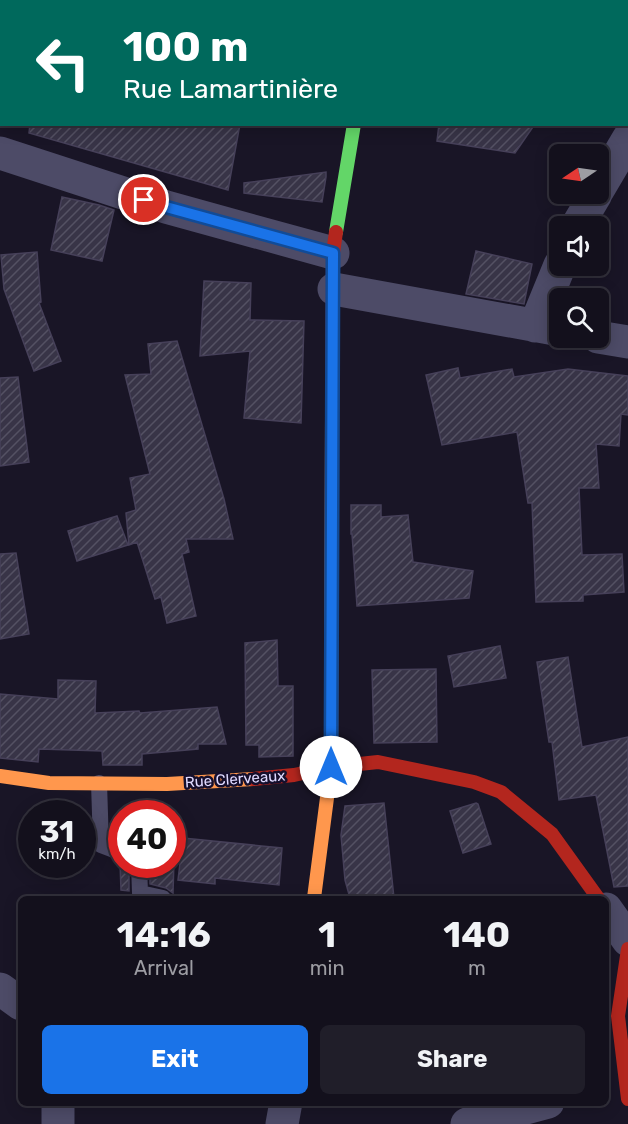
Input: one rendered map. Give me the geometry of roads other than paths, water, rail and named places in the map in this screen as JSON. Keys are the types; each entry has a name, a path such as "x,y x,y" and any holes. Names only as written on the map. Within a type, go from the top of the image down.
{"street":[{"path":"314,896 331,767 333,253 354,126"},
{"path":"609,173 628,139"},
{"path":"0,153 166,207 333,253"},
{"path":"334,289 547,328 558,276"},
{"path":"609,339 628,342"},
{"name":"Rue Clerveaux","path":"0,776 49,783 167,784 257,779 378,762 474,782 501,792 552,834 597,896"},
{"path":"609,913 628,940"},
{"path":"620,1089 618,1016 628,949"},
{"path":"0,989 18,1002"},
{"path":"58,1106 58,1124"},
{"path":"282,1124 285,1106"},
{"path":"467,1124 533,1106"}],"lane":[{"path":"99,783 101,845 108,848"},
{"path":"139,878 140,893 154,896"}]}
